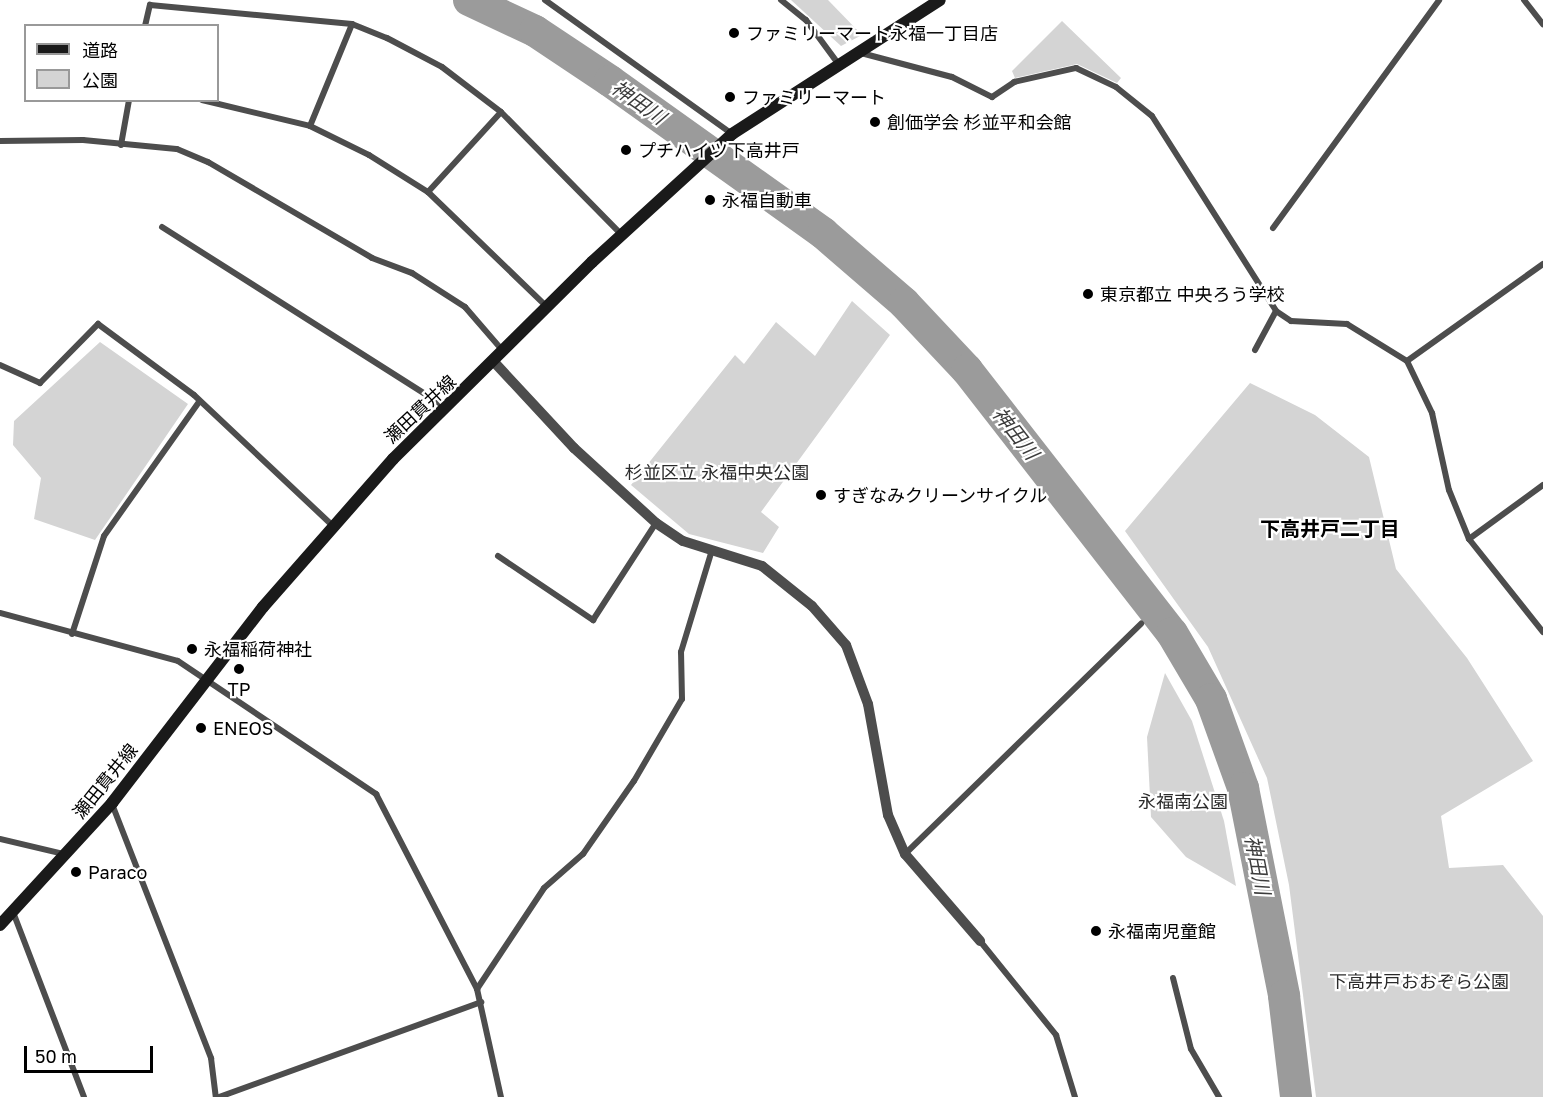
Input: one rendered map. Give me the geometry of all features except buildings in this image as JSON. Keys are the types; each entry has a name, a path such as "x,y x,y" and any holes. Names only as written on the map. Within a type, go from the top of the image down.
{"main road":[{"name":"瀬田貫井線","path":"0,925 68,855 112,803 208,678 333,526 447,408 505,353 547,307 732,134 837,62 940,0"}],"street":[{"path":"545,0 732,134"},
{"path":"781,0 806,20 837,62"},
{"path":"1273,228 1439,0"},
{"path":"1524,0 1543,24"},
{"path":"146,24 150,5 352,24 442,67 501,112 622,235"},
{"path":"310,126 352,24"},
{"path":"855,51 952,77 992,97 1037,74 1076,68 1116,87 1152,116 1276,311 1291,321 1347,324 1407,361 1432,413 1449,490 1468,539 1543,632"},
{"path":"121,145 129,102"},
{"path":"210,102 310,126 428,192 547,307"},
{"path":"428,192 501,112"},
{"path":"0,141 177,149 208,162 372,258 429,284 465,307 505,353"},
{"path":"162,226 447,408"},
{"path":"1407,361 1543,264"},
{"path":"1255,350 1276,311"},
{"path":"0,365 40,383 98,324 198,402 333,526"},
{"path":"495,363 574,448 656,523 712,550 762,566 782,579 846,645 868,704 888,815 905,854 980,941 1056,1035 1075,1097"},
{"path":"72,634 104,536 198,402"},
{"path":"1468,539 1543,485"},
{"path":"498,556 593,620 656,523"},
{"path":"477,989 544,888 583,854 682,699 681,652 712,550"},
{"path":"0,612 72,634 178,661 208,678 376,794 477,989 501,1097"},
{"path":"905,854 1141,624"},
{"path":"112,803 211,1058 217,1097 481,1002"},
{"path":"0,839 68,855"},
{"path":"13,912 84,1097"},
{"path":"1173,978 1191,1049 1219,1097"}],"green space":[{"path":"791,0 828,0 862,35 841,46"},
{"path":"1062,21 1121,78 1117,83 1077,64 1015,78 1012,71"},
{"name":"杉並区立 永福中央公園","path":"852,301 890,335 761,512 779,527 763,553 689,534 631,485 735,355 744,364 776,322 815,356"},
{"path":"100,342 188,404 95,540 34,519 41,478 13,445 14,421"},
{"name":"下高井戸おおぞら公園","path":"1250,383 1315,415 1369,457 1396,569 1467,658 1533,761 1441,816 1449,868 1503,865 1543,916 1543,1097 1316,1097 1289,885 1267,778 1208,647 1125,531"},
{"name":"永福南公園","path":"1165,673 1192,721 1224,821 1236,886 1186,857 1151,817 1147,737"}],"waterway":[{"name":"神田川","path":"469,0 535,31 610,81 823,233 904,303 967,370 1172,633 1211,699 1243,788 1284,996 1296,1097"}],"place":[{"name":"ファミリーマート永福一丁目店","path":"734,33"},
{"name":"ファミリーマート","path":"730,97"},
{"name":"創価学会 杉並平和会館","path":"875,122"},
{"name":"プチハイツ下高井戸","path":"626,150"},
{"name":"永福自動車","path":"710,200"},
{"name":"東京都立 中央ろう学校","path":"1088,294"},
{"name":"すぎなみクリーンサイクル","path":"821,495"},
{"name":"永福稲荷神社","path":"192,649"},
{"name":"TP","path":"239,669"},
{"name":"ENEOS","path":"201,728"},
{"name":"Paraco","path":"76,872"},
{"name":"永福南児童館","path":"1096,931"}],"district":[{"name":"下高井戸二丁目","path":"1330,528"}]}
